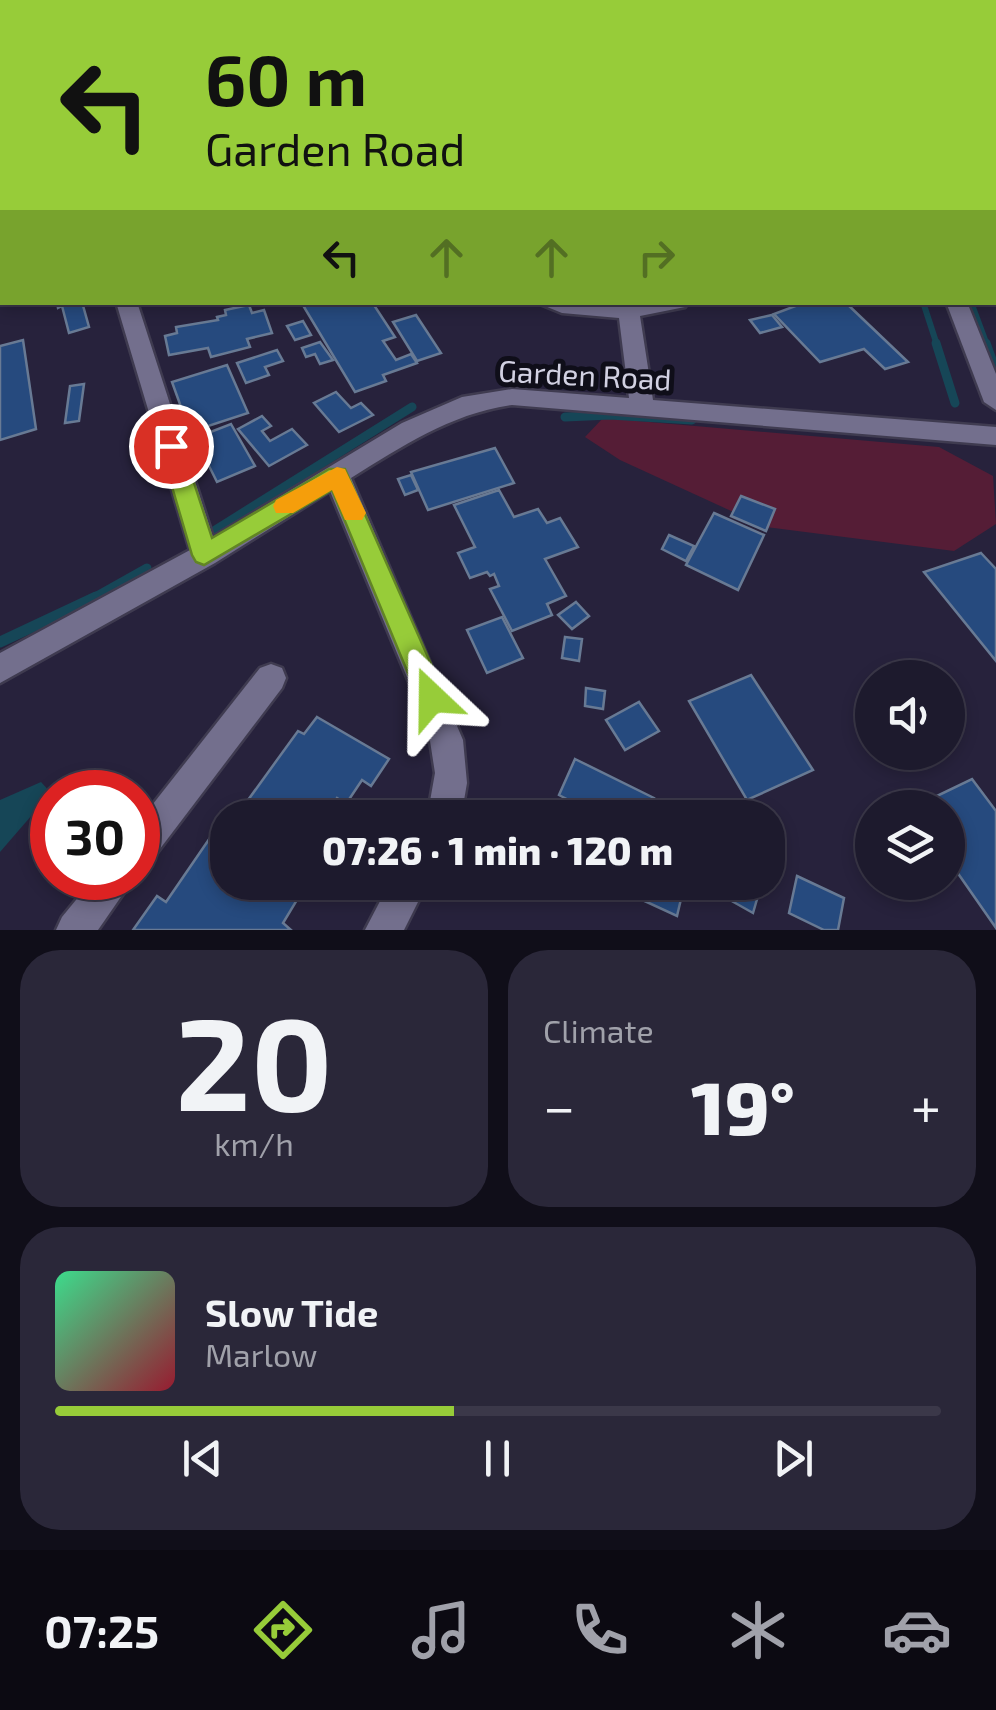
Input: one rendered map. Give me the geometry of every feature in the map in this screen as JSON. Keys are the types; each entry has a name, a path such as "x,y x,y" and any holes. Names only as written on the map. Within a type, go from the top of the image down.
{"street":[{"path":"127,305 204,555"},
{"path":"555,305 629,314 666,305"},
{"path":"957,305 996,402"},
{"path":"629,314 642,408"},
{"name":"Garden Road","path":"0,669 204,555 411,429 470,403 512,397 996,436"},
{"path":"337,476 444,728 453,759 450,800"},
{"path":"160,822 271,678"},
{"path":"76,930 99,900"},
{"path":"384,930 400,900"}],"shaded area":[{"path":"603,418 939,447 993,476 996,524 954,551 766,527 620,460 585,437"}],"water":[{"path":"30,787 30,817 0,852 0,800"}],"building":[{"path":"58,305 83,305 89,327 69,333 62,306"},
{"path":"249,305 252,313 264,310 272,333 247,339 250,347 211,357 208,348 169,355 165,336 177,333 176,327 218,320 217,317 226,315 225,310"},
{"path":"303,305 374,305 395,337 383,341 396,360 411,354 417,363 383,375 386,381 355,392"},
{"path":"798,305 848,305 908,362 885,369 864,349 820,362 774,314"},
{"path":"416,315 441,353 417,361 393,322"},
{"path":"772,315 782,327 760,333 750,320"},
{"path":"303,321 311,335 295,340 287,326"},
{"path":"23,340 36,429 0,440 0,346"},
{"path":"320,342 333,360 320,364 315,354 306,357 302,348"},
{"path":"277,350 283,361 265,367 269,375 246,383 237,363"},
{"path":"227,365 248,413 190,432 172,382"},
{"path":"84,384 79,421 65,423 70,386"},
{"path":"336,392 351,408 361,403 373,415 339,432 314,403"},
{"path":"262,416 271,426 262,431 270,441 292,429 307,445 269,466 238,429"},
{"path":"231,424 255,466 217,482 195,438"},
{"path":"495,448 514,483 428,510 411,472"},
{"path":"411,475 418,490 405,495 398,479"},
{"path":"499,490 514,517 538,509 547,523 560,518 578,547 545,559 566,596 547,604 552,615 512,631 490,589 499,586 494,574 490,576 487,572 470,578 458,553 475,547 454,505"},
{"path":"741,496 775,509 766,531 731,516"},
{"path":"714,513 764,535 738,590 686,565"},
{"path":"669,535 694,546 686,561 662,549"},
{"path":"981,553 996,569 996,661 924,572"},
{"path":"576,602 589,616 572,629 558,615"},
{"path":"502,617 523,658 487,673 467,630"},
{"path":"565,637 582,639 579,661 562,658"},
{"path":"751,675 813,770 747,800 689,701"},
{"path":"586,688 605,691 603,709 585,706"},
{"path":"639,702 659,731 625,750 606,720"},
{"path":"317,717 389,759 371,786 362,780 349,800 248,800 298,731 304,734"},
{"path":"575,759 654,798 569,800 559,795"},
{"path":"972,779 996,811 996,928 965,883 965,790 949,790"},
{"path":"210,838 210,900 297,900 283,923 291,930 133,930 154,900 166,902"},
{"path":"797,876 844,898 838,930 824,930 789,913"},
{"path":"642,900 681,900 677,916"},
{"path":"730,900 757,900 753,913"}],"waterway":[{"path":"924,305 937,345"},
{"path":"972,305 987,345"},
{"path":"936,343 955,403"},
{"path":"986,343 996,371"},
{"path":"209,534 412,407"},
{"path":"565,417 610,415 692,420"},
{"path":"92,599 147,568"},
{"path":"92,599 96,597"},
{"path":"0,642 92,599"}],"slow traffic":[{"path":"285,506 337,476 354,513"}],"route":[{"path":"171,446 204,555 337,476 432,698"}]}
